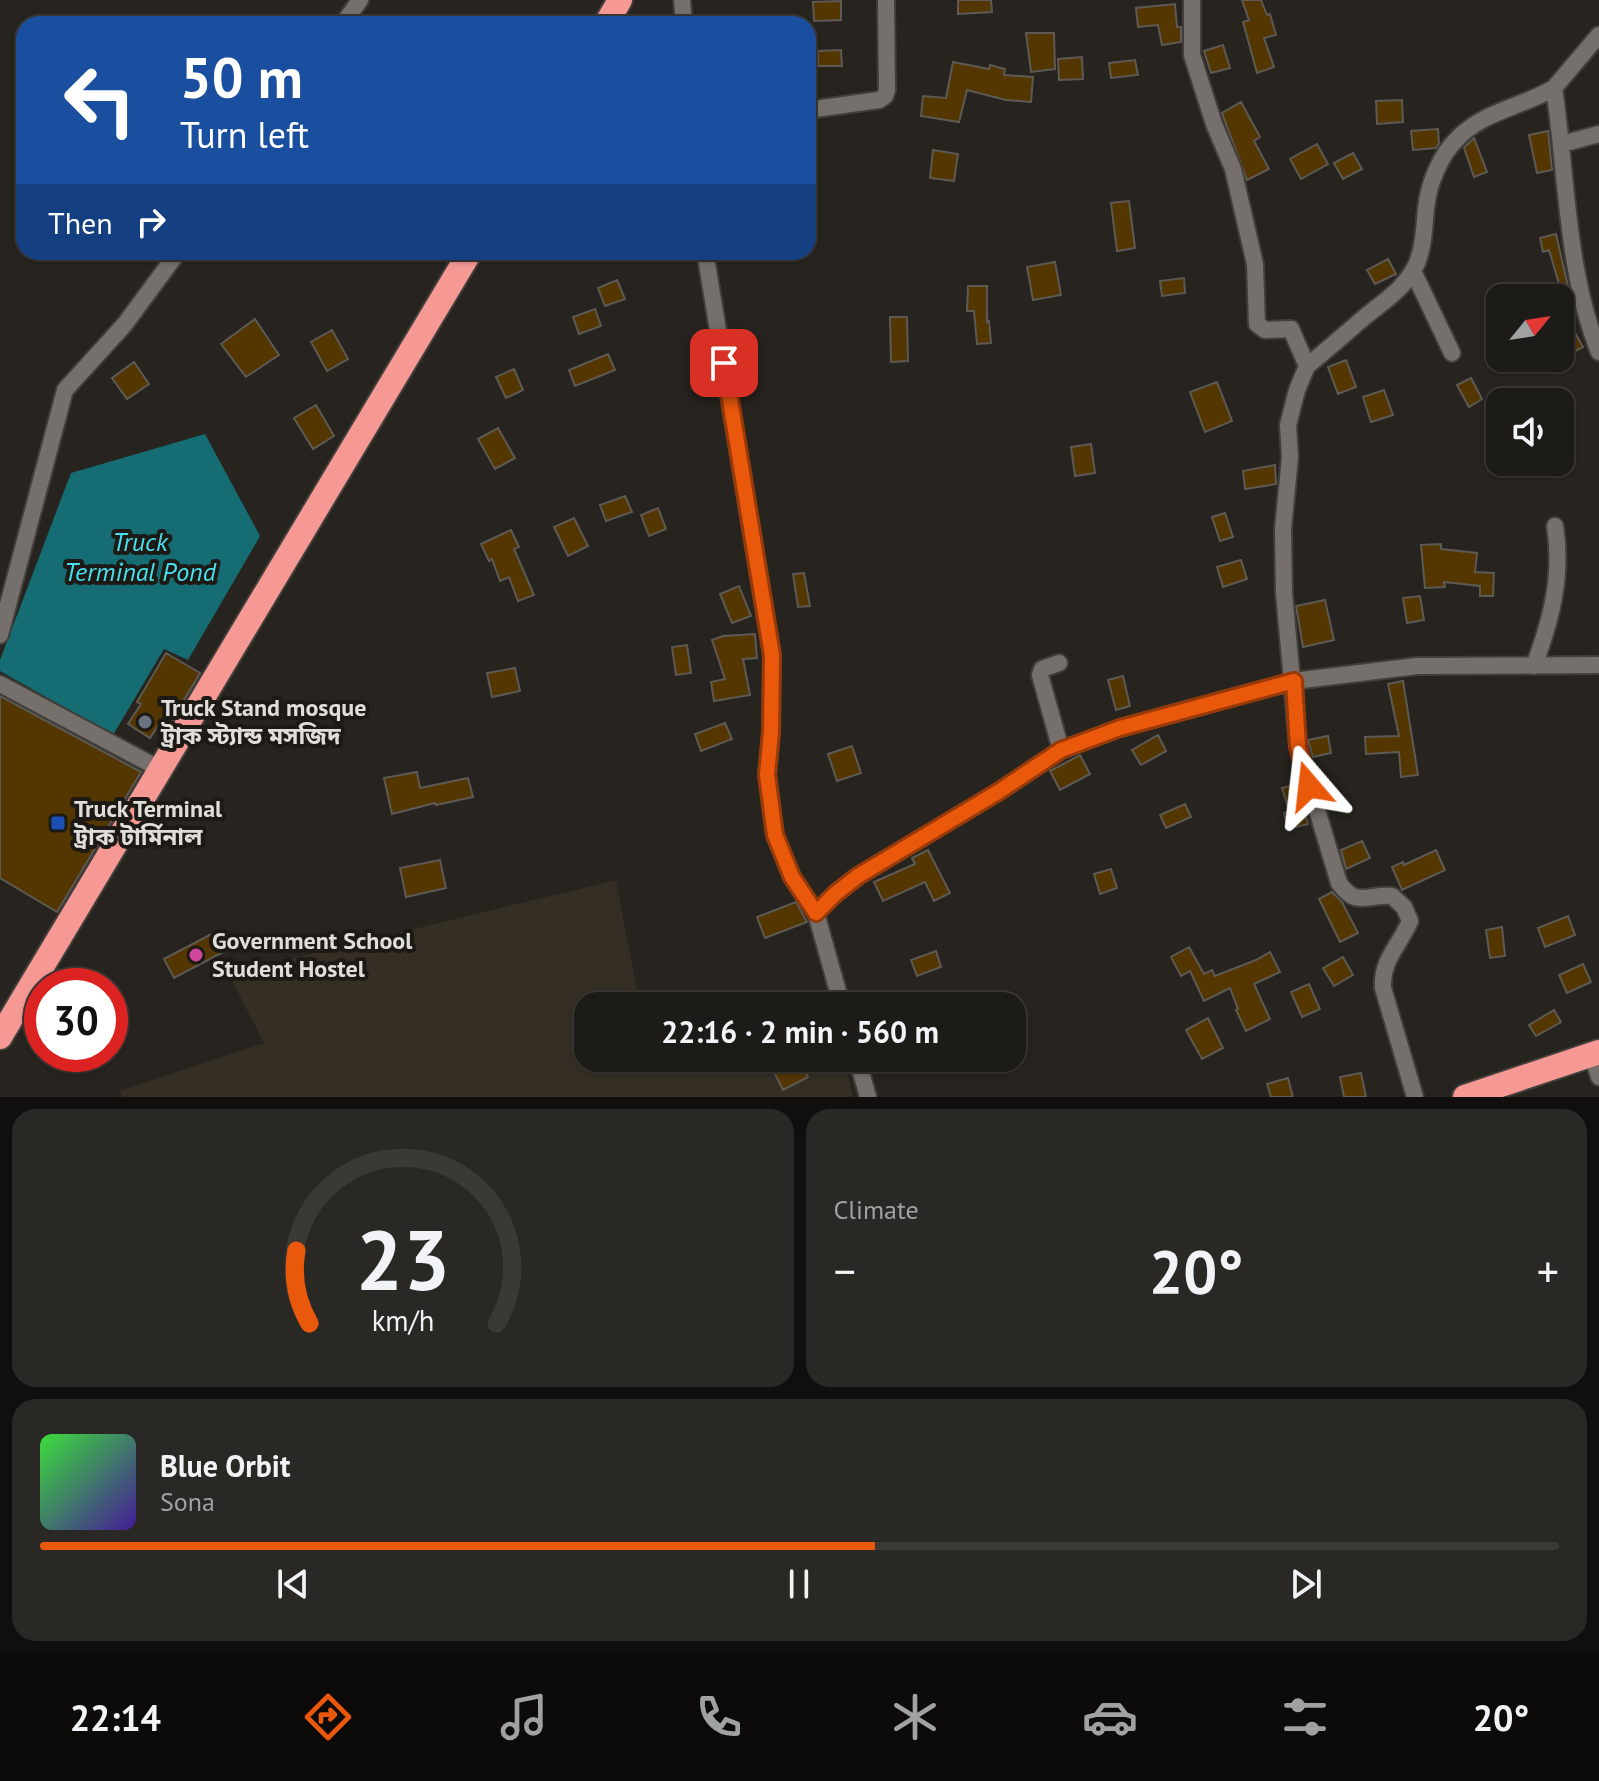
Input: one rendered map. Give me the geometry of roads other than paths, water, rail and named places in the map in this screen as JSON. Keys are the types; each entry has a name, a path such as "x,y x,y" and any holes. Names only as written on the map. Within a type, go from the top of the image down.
{"highway":[{"path":"0,1037 465,260"},
{"path":"1465,1097 1597,1061"}],"street":[{"path":"816,109 879,100 885,96 886,0"},
{"path":"1192,0 1192,55 1214,124 1233,169 1255,264 1257,324 1265,330 1291,329 1307,366"},
{"path":"1415,1097 1381,972 1410,921 1404,907 1392,896 1378,895 1362,900 1348,896 1339,883 1298,747 1284,593 1283,529 1290,457 1288,425 1307,366 1399,290 1413,271 1426,232 1430,186 1446,152 1484,117 1531,101 1554,88 1599,35"},
{"path":"1554,88 1574,258 1587,322 1599,352"},
{"path":"1562,144 1599,134"},
{"path":"0,635 4,606 65,390 125,324 172,260"},
{"path":"706,260 772,655 767,775 775,835 792,877 816,913 838,992"},
{"path":"1413,271 1452,353"},
{"path":"1534,666 1550,623 1557,584 1559,548 1555,526"},
{"path":"1059,663 1042,669 1040,675 1061,750"},
{"path":"816,913 858,876 998,792 1061,750 1120,728 1294,681 1417,666 1599,665"},
{"path":"0,684 160,769"},
{"path":"861,1072 868,1097"}],"water":[{"name":"Truck Terminal Pond","path":"205,434 260,536 188,660 164,649 113,735 0,671 0,660 71,473"}],"place":[{"name":"Truck Stand mosque ট্রাক স্ট্যান্ড মসজিদ","path":"145,722"},
{"name":"Truck Terminal ট্রাক টার্মিনাল","path":"58,823"},
{"name":"Government School Student Hostel","path":"196,955"}]}
